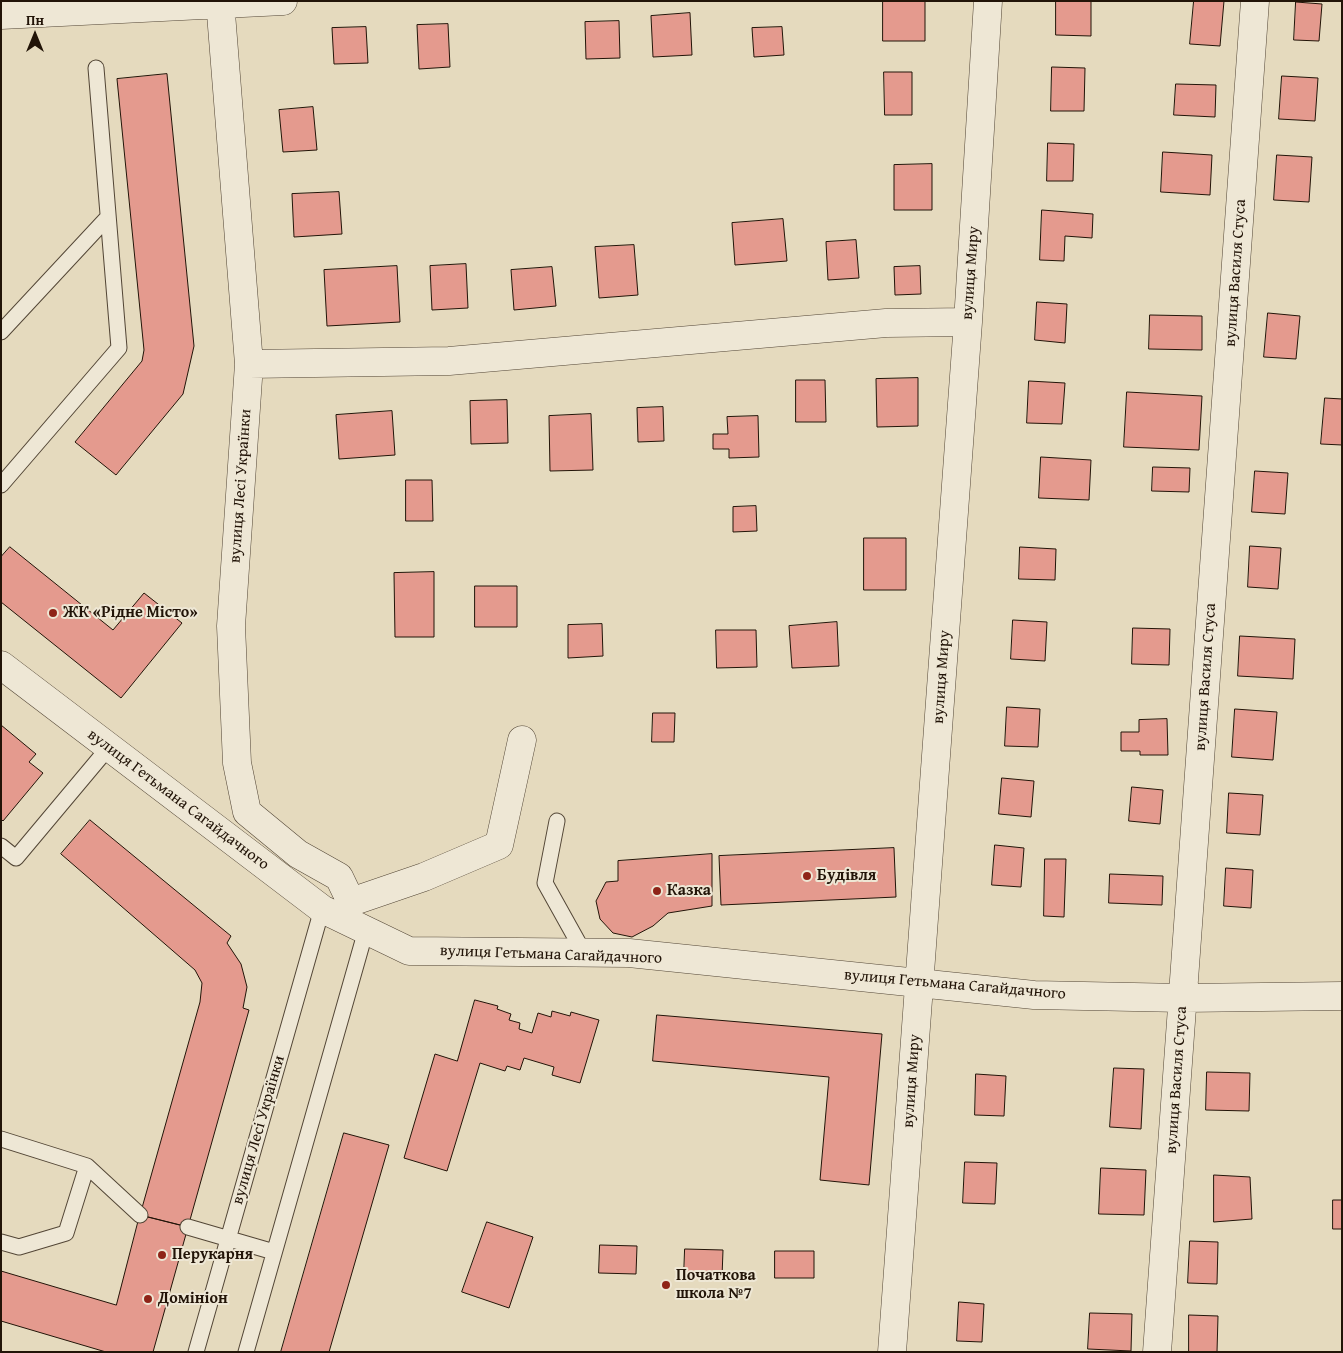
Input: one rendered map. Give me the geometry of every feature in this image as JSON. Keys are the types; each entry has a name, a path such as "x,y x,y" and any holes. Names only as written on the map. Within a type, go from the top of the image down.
{"street":[{"path":"1,15 283,1"},
{"name":"вулиця Миру","path":"892,1352 968,322 988,1"},
{"name":"вулиця Василя Стуса","path":"1158,1352 1255,1"},
{"name":"вулиця Лесі Українки","path":"220,4 249,364 232,626 237,763 247,812 298,854 339,877 346,915"},
{"path":"249,364 449,362 886,323 968,322"},
{"name":"вулиця Гетьмана Сагайдачного","path":"1,665 109,747 346,915 409,951 629,954 1034,995 1183,998 1342,996"},
{"path":"346,915 424,877 499,845 522,740"}],"lane":[{"path":"1,485 119,348 96,68"},
{"path":"1,332 108,218"},
{"path":"1,846 16,858 109,747"},
{"path":"558,820 545,884 584,953"},
{"path":"246,1352 274,1252 346,915"},
{"name":"вулиця Лесі Українки","path":"196,1352 228,1237 346,915"},
{"path":"1,1139 87,1166 140,1215"},
{"path":"1,1242 19,1248 66,1233 87,1166"},
{"path":"188,1227 228,1237 274,1252"}],"building":[{"path":"883,1 925,1 925,41 883,41"},
{"path":"1056,1 1091,1 1091,36 1056,35"},
{"path":"1194,1 1224,1 1220,46 1190,44"},
{"path":"1296,2 1322,4 1319,41 1294,40"},
{"path":"690,13 692,55 653,57 651,16"},
{"path":"619,21 620,58 586,59 585,22"},
{"path":"448,24 450,67 419,69 417,25"},
{"path":"366,27 368,63 334,64 332,28"},
{"path":"782,27 784,55 754,57 752,28"},
{"path":"1052,67 1085,68 1084,111 1051,111"},
{"path":"884,72 912,72 912,115 885,115"},
{"path":"167,74 194,346 183,394 116,475 75,442 142,361 144,350 117,79"},
{"path":"1282,76 1318,78 1315,121 1279,119"},
{"path":"1176,84 1216,85 1215,117 1174,115"},
{"path":"313,107 317,150 283,152 279,110"},
{"path":"1048,143 1074,144 1073,181 1047,181"},
{"path":"1163,152 1212,155 1210,195 1161,192"},
{"path":"1277,155 1312,157 1309,202 1274,200"},
{"path":"932,164 932,210 894,210 894,165"},
{"path":"339,192 342,234 294,237 292,194"},
{"path":"1042,210 1093,214 1092,238 1065,236 1064,261 1040,260"},
{"path":"783,219 787,261 735,265 732,223"},
{"path":"856,240 859,278 828,280 826,242"},
{"path":"634,245 638,295 599,298 595,247"},
{"path":"466,264 468,308 432,310 430,266"},
{"path":"397,266 400,322 327,326 324,270"},
{"path":"920,266 921,294 895,295 894,267"},
{"path":"552,267 556,306 514,310 511,270"},
{"path":"1037,302 1067,304 1065,343 1035,340"},
{"path":"1268,313 1300,316 1296,359 1264,357"},
{"path":"1150,315 1202,316 1202,350 1149,349"},
{"path":"918,378 918,426 877,427 876,379"},
{"path":"796,380 825,380 826,422 796,422"},
{"path":"1029,381 1065,383 1062,424 1027,423"},
{"path":"1127,392 1202,396 1199,450 1124,447"},
{"path":"1325,398 1342,399 1342,445 1321,444"},
{"path":"507,400 508,443 471,444 470,401"},
{"path":"663,407 664,441 638,442 637,408"},
{"path":"392,411 395,455 339,459 336,415"},
{"path":"591,414 593,470 550,471 549,416"},
{"path":"758,416 759,457 729,458 729,449 713,449 713,434 728,434 727,417"},
{"path":"1041,457 1091,460 1089,500 1039,498"},
{"path":"1153,467 1190,468 1189,492 1152,491"},
{"path":"1255,471 1288,473 1285,514 1252,512"},
{"path":"406,480 432,480 433,521 406,521"},
{"path":"756,506 757,531 733,532 733,507"},
{"path":"864,538 906,538 906,590 864,590"},
{"path":"1250,546 1281,548 1278,589 1248,587"},
{"name":"ЖК «Рідне Місто»","path":"10,547 113,630 144,593 182,623 121,698 1,602 1,557"},
{"path":"1020,547 1056,549 1055,580 1019,579"},
{"path":"434,572 434,637 395,637 394,573"},
{"path":"475,586 517,586 517,627 475,627"},
{"path":"1013,620 1047,622 1045,661 1011,659"},
{"path":"837,622 839,666 792,668 789,626"},
{"path":"602,624 603,656 568,658 568,625"},
{"path":"1133,628 1170,629 1169,665 1132,664"},
{"path":"716,630 756,630 757,667 717,668"},
{"path":"1240,636 1295,639 1293,679 1238,676"},
{"path":"1007,707 1040,709 1038,747 1005,746"},
{"path":"1235,709 1277,712 1273,760 1232,757"},
{"path":"653,713 675,713 674,742 652,742"},
{"path":"1167,719 1168,755 1140,755 1140,751 1121,751 1121,732 1139,732 1139,720"},
{"path":"1,725 36,754 29,762 43,773 3,821 1,819"},
{"path":"1002,778 1034,781 1031,817 999,814"},
{"path":"1132,787 1163,790 1160,824 1129,821"},
{"path":"1229,793 1263,795 1260,835 1227,833"},
{"path":"90,820 231,936 227,943 241,964 247,987 243,1008 249,1010 188,1227 140,1215 200,1002 202,983 195,970 61,854"},
{"path":"995,845 1024,848 1021,887 992,885"},
{"name":"Будівля","path":"894,848 896,897 721,905 719,856"},
{"name":"Казка","path":"712,854 712,906 668,913 653,926 632,937 613,933 600,919 596,901 606,882 618,881 618,861"},
{"path":"1045,859 1066,859 1064,917 1044,916"},
{"path":"1226,868 1253,870 1251,908 1224,906"},
{"path":"1110,874 1163,876 1162,905 1109,903"},
{"path":"475,1000 498,1006 497,1009 511,1014 509,1020 520,1023 519,1029 532,1033 538,1013 551,1017 552,1011 570,1016 571,1012 599,1020 580,1083 552,1075 554,1067 524,1058 520,1070 507,1066 505,1071 480,1063 447,1171 404,1158 435,1054 457,1061"},
{"path":"657,1015 882,1034 869,1185 820,1180 829,1077 653,1061"},
{"path":"1114,1068 1144,1069 1141,1129 1110,1127"},
{"path":"1207,1072 1250,1073 1249,1111 1206,1110"},
{"path":"976,1074 1006,1076 1004,1116 975,1115"},
{"path":"344,1133 389,1145 329,1352 281,1352"},
{"path":"965,1162 997,1163 995,1204 963,1203"},
{"path":"1101,1168 1146,1170 1144,1215 1099,1214"},
{"path":"1214,1175 1250,1177 1252,1219 1214,1222"},
{"path":"1333,1200 1342,1200 1342,1229 1333,1229"},
{"path":"140,1215 188,1227 153,1352 106,1352 1,1321 1,1271 116,1305"},
{"path":"487,1222 533,1237 509,1308 462,1292"},
{"path":"1190,1241 1218,1242 1217,1284 1188,1283"},
{"path":"600,1245 637,1246 636,1274 599,1273"},
{"path":"685,1249 723,1250 722,1277 684,1276"},
{"path":"775,1251 814,1251 814,1278 775,1278"},
{"path":"959,1302 984,1304 982,1342 957,1341"},
{"path":"1090,1313 1132,1314 1131,1351 1088,1349"},
{"path":"1189,1315 1218,1316 1217,1352 1189,1352"}],"place":[{"name":"ЖК «Рідне Місто»","path":"53,613"},
{"name":"Будівля","path":"807,876"},
{"name":"Казка","path":"657,891"},
{"name":"Перукарня","path":"162,1255"},
{"name":"Початкова школа №7","path":"666,1285"},
{"name":"Домiнiон","path":"148,1299"}]}
